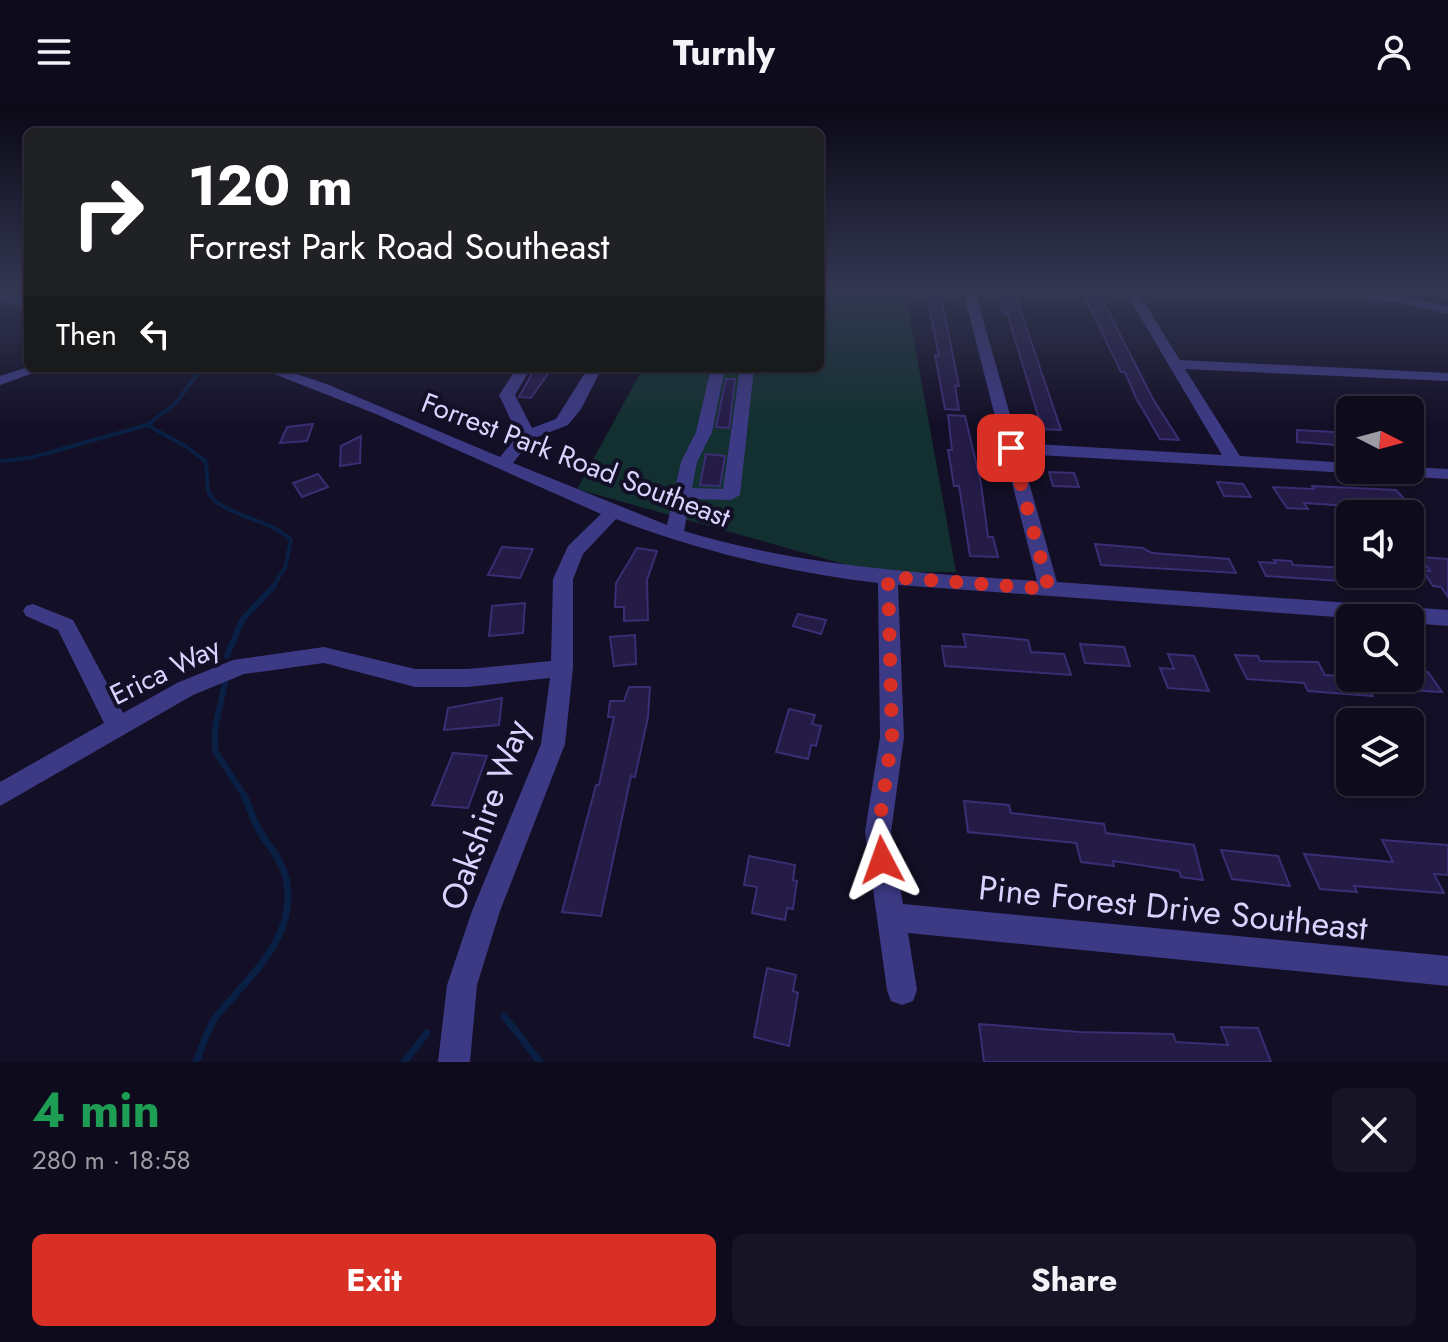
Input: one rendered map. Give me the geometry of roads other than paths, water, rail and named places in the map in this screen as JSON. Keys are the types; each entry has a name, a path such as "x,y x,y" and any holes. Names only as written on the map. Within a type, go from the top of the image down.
{"street":[{"path":"981,336 1049,589"},
{"path":"1158,336 1234,461"},
{"path":"1175,364 1448,377"},
{"path":"0,381 28,372"},
{"name":"Forrest Park Road Southeast","path":"277,372 674,534 792,566 888,577 1448,618"},
{"path":"521,372 507,395 526,436"},
{"path":"502,465 526,436 562,422 594,372"},
{"path":"674,534 689,462 704,432 717,372"},
{"path":"682,493 731,495 746,372"},
{"path":"1011,448 1336,467"},
{"path":"1424,473 1448,474"},
{"name":"Oakshire Way","path":"454,1062 462,985 486,911 553,744 562,668 563,579 575,551 614,511"},
{"path":"888,577 892,737 878,832 902,990"},
{"path":"33,611 66,625 118,727"},
{"name":"Erica Way","path":"0,795 185,689 227,672 284,659 324,655 415,678 468,678 562,668"},
{"name":"Pine Forest Drive Southeast","path":"891,917 1448,971"}],"waterway":[{"path":"147,425 175,404 199,372"},
{"path":"0,461 30,458 147,425"},
{"path":"147,425 187,447 205,461 208,489 214,500 291,540 285,568 272,588"},
{"path":"227,656 242,620 274,586"},
{"path":"225,683 215,728 215,751 245,796"},
{"path":"196,1062 216,1017 268,955 285,919 288,899 286,878 245,796"},
{"path":"504,1016 540,1062"},
{"path":"404,1062 427,1033"}]}
